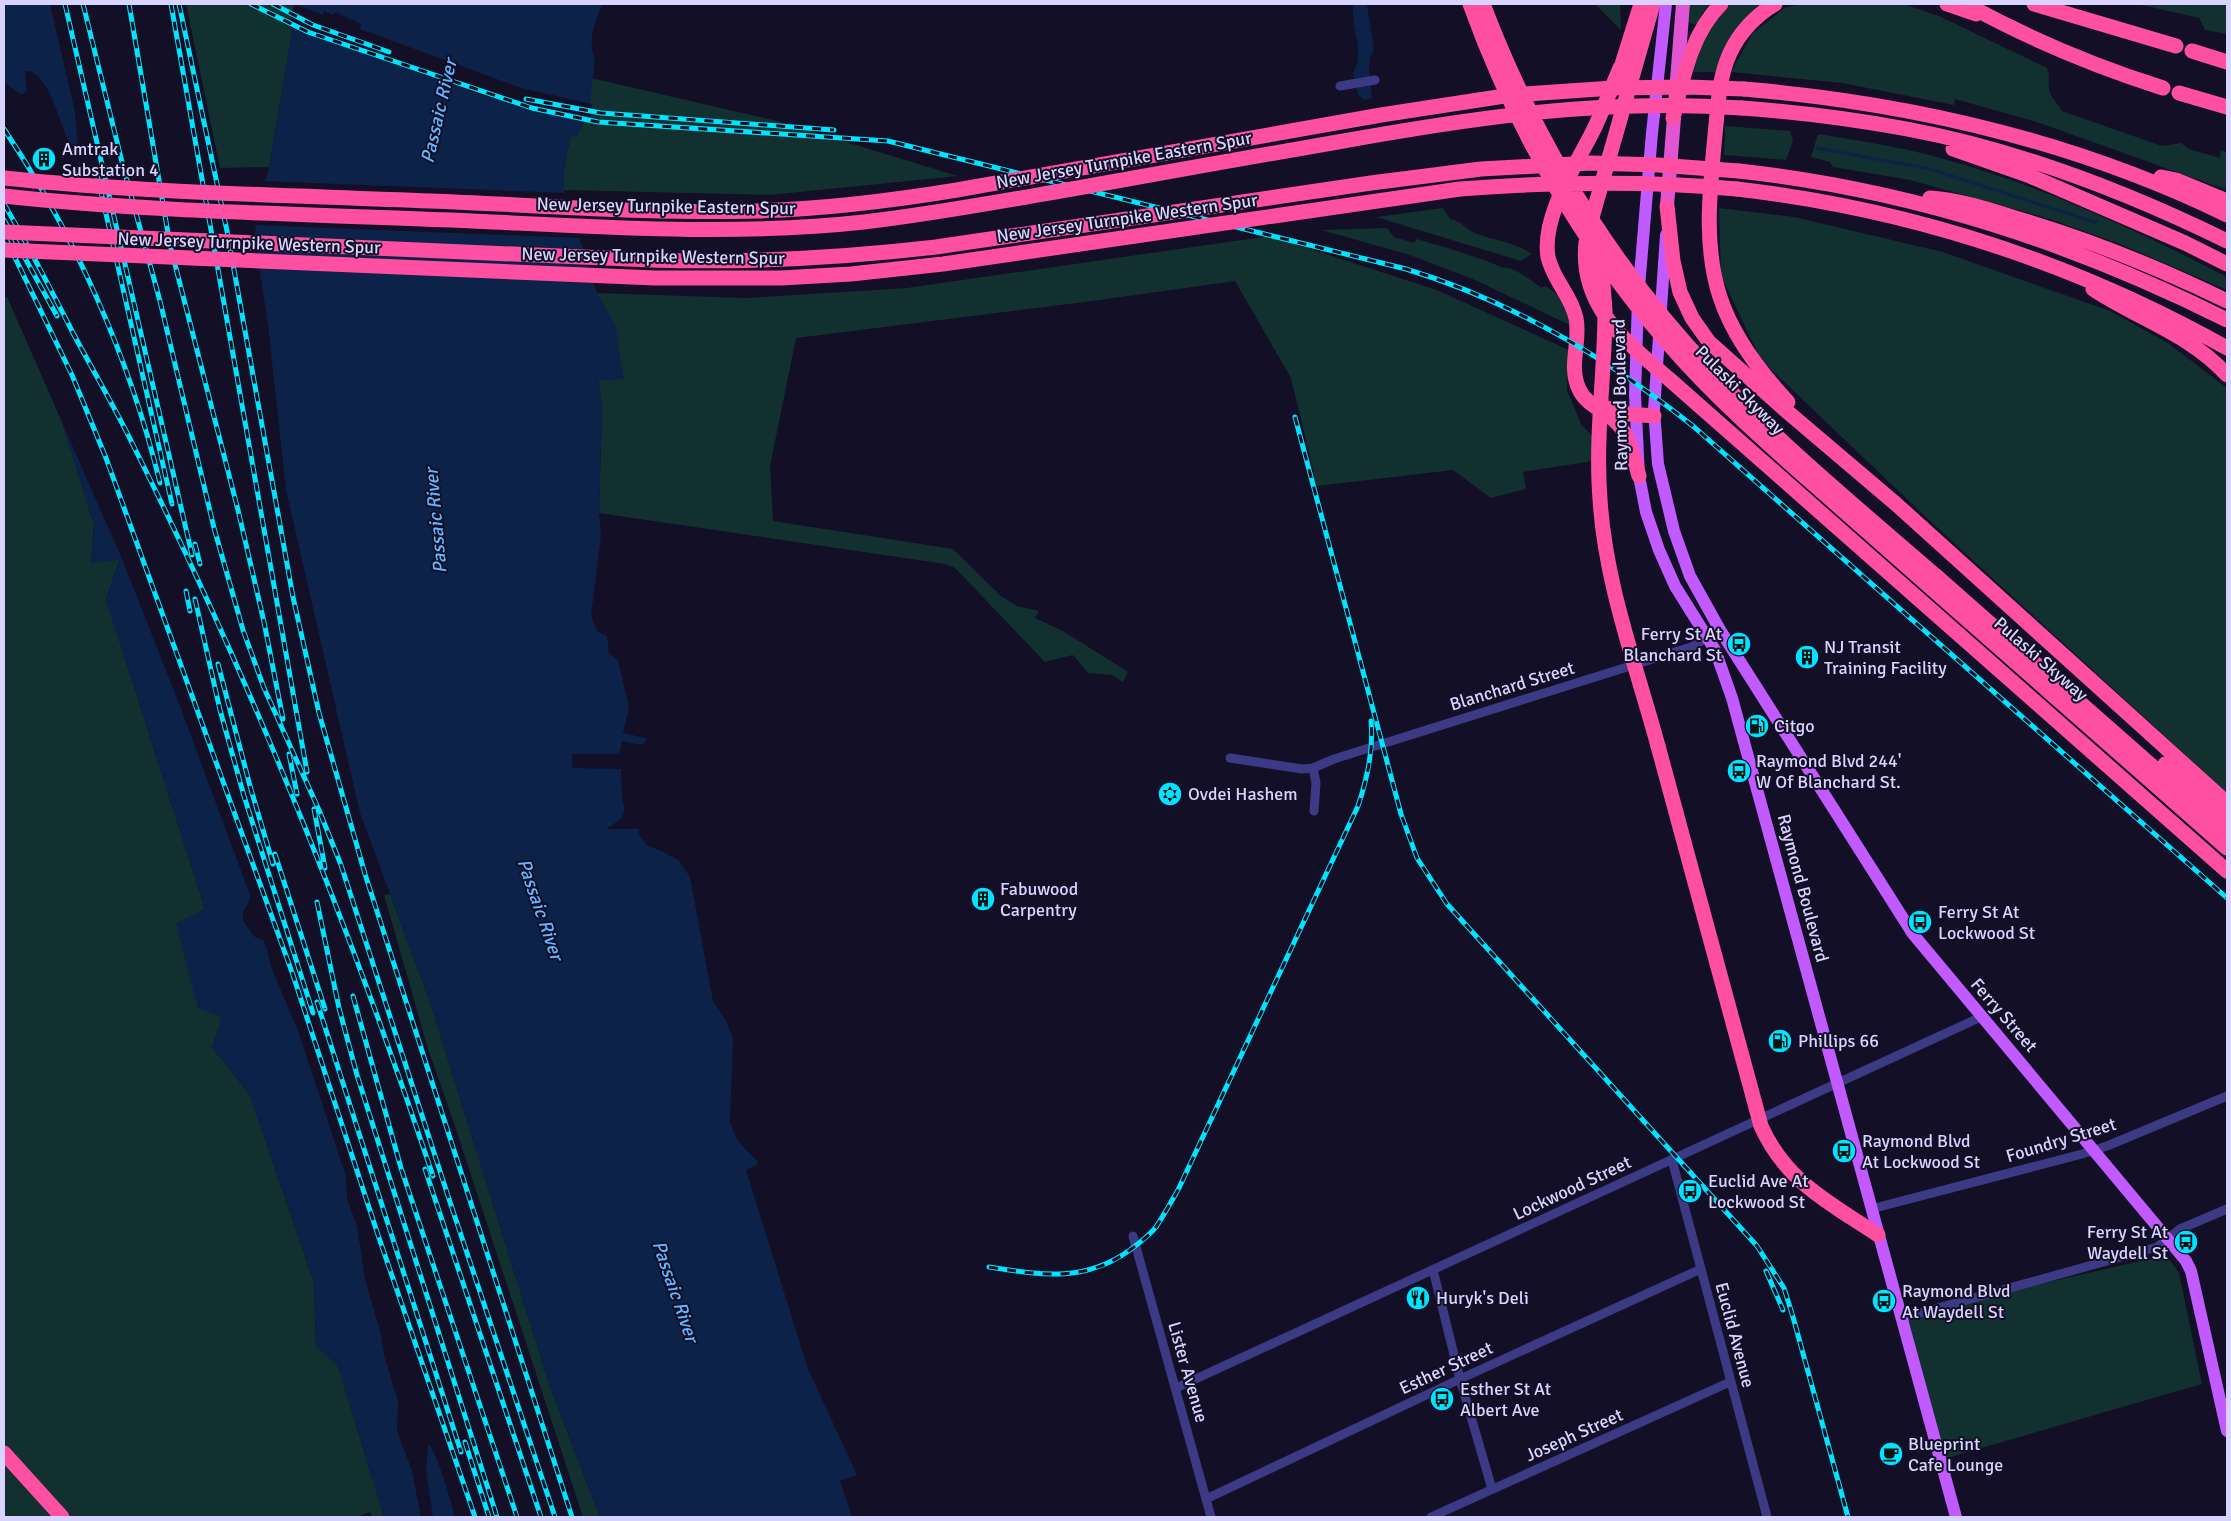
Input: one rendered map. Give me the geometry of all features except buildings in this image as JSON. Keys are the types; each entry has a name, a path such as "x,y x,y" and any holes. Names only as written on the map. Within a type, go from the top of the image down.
{"highway":[{"name":"Pulaski Skyway","path":"1470,4 1499,78 1528,138 1564,201 1590,244 1664,339 1735,414 2084,722"},
{"name":"Pulaski Skyway","path":"1483,4 1514,78 1561,170 1615,256 1645,295 1713,373 1787,446 2055,677"},
{"path":"1630,4 1632,30"},
{"path":"1641,4 1620,68 1589,208 1590,244 1603,285 1605,310 1599,443 1602,524 1615,590 1758,1121 1776,1154 1794,1176 1814,1194 1878,1235"},
{"path":"1653,4 1590,244 1585,256 1589,279 1603,315 1622,337 1669,379 2227,871"},
{"name":"Raymond Boulevard","path":"1668,206 1682,4"},
{"path":"1673,118 1684,73 1692,52 1705,24 1721,4"},
{"path":"1775,4 1757,17 1738,39 1730,53 1722,79 1710,199 1710,249 1714,274 1730,322 1762,372 1788,402 1880,485 1896,504"},
{"path":"1947,4 1996,20"},
{"path":"1966,4 2073,56 2163,88"},
{"path":"2034,4 2082,16 2176,46"},
{"path":"2058,4 2082,16"},
{"path":"2192,51 2227,62"},
{"path":"1620,68 1594,128 1564,186 1552,221 1548,241 1548,255 1552,271 1571,302 1576,316 1577,332 1573,365 1576,382 1583,396 1620,426 1626,437 1639,476"},
{"name":"New Jersey Turnpike Eastern Spur","path":"4,178 136,189 616,209 730,211 805,209 887,201 957,190 1381,115 1511,95 1621,87 1744,90 1839,99 1941,117 2027,139 2117,168 2227,215"},
{"path":"2179,93 2227,107"},
{"name":"New Jersey Turnpike Eastern Spur","path":"4,196 158,208 600,226 713,229 799,227 863,222 936,212 1429,126 1510,114 1564,108 1634,105 1742,108 1840,118 1908,129 2003,153 2087,180 2146,203 2227,241"},
{"path":"1908,129 1954,150 1987,160 2046,183 2185,243 2227,264"},
{"name":"New Jersey Turnpike Western Spur","path":"4,232 651,260 757,261 853,256 936,247 1371,183 1481,169 1599,164 1658,165 1800,178 1893,196 1985,221 2059,246 2158,287 2227,320"},
{"path":"2117,168 2176,180 2227,201"},
{"name":"New Jersey Turnpike Western Spur","path":"4,250 655,278 781,278 943,264 1460,189 1523,184 1610,181 1737,189 1818,201 1903,218 1979,240 2067,271 2127,296 2227,348"},
{"path":"1893,196 1950,200 2057,231 2139,261 2227,301"},
{"path":"1668,206 1677,282 1687,309 1702,334 1741,372 1896,504 2227,803"},
{"path":"2067,271 2111,301 2181,337 2208,357 2227,375"},
{"path":"1590,402 1604,408 1654,416"},
{"path":"2055,677 2227,816"},
{"path":"2055,677 2227,832"},
{"path":"2084,722 2227,848"},
{"path":"2084,722 2227,861"},
{"path":"4,1453 62,1517"}],"main road":[{"name":"Raymond Boulevard","path":"1666,4 1654,115 1639,292 1636,414 1639,476 1646,512 1659,550 1675,586 1720,661 1732,698 1956,1517"},
{"name":"Raymond Boulevard","path":"1668,206 1654,416 1659,470 1676,537 1693,582 1720,630"},
{"name":"Ferry Street","path":"1720,630 1912,934 1981,1018 2025,1067 2169,1238 2186,1261 2191,1271 2227,1431"}],"street":[{"path":"1340,86 1375,80"},
{"name":"Blanchard Street","path":"1230,758 1292,768 1313,768 1352,753 1691,647 1720,630"},
{"path":"1313,768 1316,783 1314,811"},
{"name":"Lockwood Street","path":"1176,1388 1981,1018"},
{"name":"Foundry Street","path":"1871,1209 2093,1150 2227,1096"},
{"name":"Euclid Avenue","path":"1672,1160 1767,1517"},
{"path":"1902,1318 2158,1247 2180,1229 2227,1209"},
{"name":"Lister Avenue","path":"1133,1236 1211,1517"},
{"name":"Esther Street","path":"1206,1499 1460,1379 1701,1269"},
{"path":"1433,1270 1460,1379 1492,1489"},
{"name":"Joseph Street","path":"1431,1517 1730,1382"}],"green space":[{"path":"186,4 297,4 269,167 220,168"},
{"path":"1595,4 1620,4 1621,30"},
{"path":"1690,4 1710,4 1703,12 1697,25 1689,23"},
{"path":"1730,4 1767,4 1718,72 1691,72 1707,36"},
{"path":"1802,4 1903,4 1939,16 2047,68 2050,92 2062,111 2162,146 2181,143 2189,149 2220,158 2221,150 2227,153 2227,190 2037,122 1955,99 1954,105 1842,83 1731,72 1752,34 1786,7"},
{"path":"2138,4 2227,4 2227,34 2205,30 2199,18"},
{"path":"591,78 777,121 958,176 770,195 564,190 564,170 570,137 589,113"},
{"path":"1725,126 1790,131 1793,141 1786,160 1724,155"},
{"path":"1818,134 1913,151 2017,182 2124,226 2227,277 2227,290 2120,244 2047,218 1910,180 1833,167 1830,162 1811,157"},
{"path":"1443,208 1450,219 1473,232 1512,244 1532,254 1521,261 1376,217"},
{"path":"1719,208 1794,217 1943,252 2110,311 2168,343 2227,388 2227,793 1931,522 1761,360 1721,276"},
{"path":"1387,228 1394,237 1414,243 1417,239 1461,252 1504,268 1512,269 1541,288 1545,286 1559,298 1572,326 1475,280 1410,255 1321,230"},
{"path":"1270,236 1437,290 1569,350 1567,390 1581,424 1594,438 1593,461 1523,472 1526,489 1491,498 1453,470 1317,486 1291,378 1235,281 1085,302 796,338 770,466 773,521 953,549 1001,596 1017,606 1039,611 1035,618 1063,631 1128,672 1123,682 1112,675 1088,673 1073,655 1045,662 955,568 945,564 599,513 602,407 598,380 624,378 597,293 746,298 907,288"},
{"path":"4,297 7,297 62,422 94,525 91,563 120,559 106,599 205,909 222,1017 212,1047 250,1095 314,1283 316,1345 338,1366 384,1517 373,1517 370,1512 357,1517 62,1517 4,1453"},
{"path":"390,894 430,1002 550,1387 600,1517 583,1517 428,1049 384,895"},
{"path":"2166,1255 2179,1273 2202,1384 1940,1460 1903,1316"},
{"path":"4,1459 56,1517 4,1517"}],"water":[{"path":"4,4 50,4 75,112 77,149 74,148 67,138 52,98 40,79 33,73 25,71 27,91 21,95 4,82"},
{"name":"Passaic River","path":"297,4 602,4 592,38 595,58 589,113 577,136 570,137 564,170 564,190 597,293 615,324 624,379 598,380 602,407 599,513 601,535 591,616 597,631 607,636 609,653 618,660 629,707 623,733 646,738 645,743 641,745 622,741 620,752 616,754 572,754 572,768 621,769 622,798 625,809 621,819 606,829 639,829 639,834 647,846 662,851 678,860 690,877 713,1001 726,1021 733,1039 730,1121 739,1142 755,1158 758,1164 746,1170 808,1369 857,1475 840,1481 852,1517 600,1517 550,1387 430,1002 360,813 286,490 268,325 255,239 256,216 269,167"},
{"path":"1353,4 1367,4 1374,50 1370,57 1369,70 1372,98 1364,100 1358,95 1353,73 1357,65 1358,48"},
{"path":"62,422 122,559 180,706 250,895 249,902 243,911 243,921 255,937 264,941 271,967 298,1031 346,1176 347,1199 357,1226 365,1280 398,1401 397,1431 412,1471 421,1517 384,1517 338,1366 316,1345 314,1283 250,1095 212,1047 222,1017 198,1009 176,923 205,909 106,599 120,560 91,563 94,525"},
{"path":"428,1444 435,1455 455,1517 433,1517 426,1470"}],"pier":[{"path":"294,4 323,15 324,11 334,15 335,12 361,24 360,29 521,88 592,104 591,114 587,121 485,96 290,27"},
{"path":"262,181 568,193 582,238 253,225"}],"waterway":[{"path":"1817,148 1930,169 2097,223"}],"railway":[{"path":"65,4 192,555"},
{"path":"83,4 123,166 160,301 214,528 243,630 264,688 319,810 341,865 449,1199 555,1517"},
{"path":"129,4 170,245 238,510 264,622 283,719"},
{"path":"171,4 307,772"},
{"path":"179,4 227,231 293,597 319,713 365,874 572,1517"},
{"path":"251,4 308,32 532,108 598,122 888,141 1406,269 1483,297 1557,334 1592,355 1627,377 1693,426 2227,898"},
{"path":"273,4 313,25 389,52"},
{"path":"526,99 601,113 834,130"},
{"path":"4,129 54,212 77,255 97,299 133,390 160,483"},
{"path":"96,170 172,504"},
{"path":"4,204 128,434 178,537 259,716 297,807 368,991 433,1176"},
{"path":"4,220 57,316"},
{"path":"4,235 72,375 106,458 293,975 378,1235 475,1517"},
{"path":"1295,417 1401,814 1417,858 1447,904 1757,1246 1784,1288 1848,1517"},
{"path":"195,544 200,564"},
{"path":"186,591 190,611"},
{"path":"195,599 220,710 244,796 313,1013"},
{"path":"218,664 273,864"},
{"path":"989,1267 1044,1274 1062,1274 1096,1268 1113,1261 1130,1250 1156,1227 1178,1190 1358,806 1369,764 1372,732 1371,721"},
{"path":"289,754 297,794"},
{"path":"314,809 325,868"},
{"path":"275,854 325,1009"},
{"path":"317,902 339,1008 357,1075 497,1517"},
{"path":"353,996 401,1168 517,1517"},
{"path":"317,1002 461,1452"},
{"path":"425,1169 541,1517"},
{"path":"1766,1271 1783,1310"},
{"path":"465,1442 489,1517"}],"place":[{"name":"Amtrak Substation 4","path":"44,159"},
{"name":"Ferry St At Blanchard St","path":"1739,644"},
{"name":"NJ Transit Training Facility","path":"1807,657"},
{"name":"Citgo","path":"1757,726"},
{"name":"Raymond Blvd 244' W Of Blanchard St.","path":"1739,771"},
{"name":"Ovdei Hashem","path":"1170,794"},
{"name":"Fabuwood Carpentry","path":"983,899"},
{"name":"Ferry St At Lockwood St","path":"1920,922"},
{"name":"Phillips 66","path":"1780,1041"},
{"name":"Raymond Blvd At Lockwood St","path":"1844,1151"},
{"name":"Euclid Ave At Lockwood St","path":"1690,1191"},
{"name":"Ferry St At Waydell St","path":"2186,1242"},
{"name":"Huryk's Deli","path":"1418,1298"},
{"name":"Raymond Blvd At Waydell St","path":"1884,1301"},
{"name":"Esther St At Albert Ave","path":"1442,1399"},
{"name":"Blueprint Cafe Lounge","path":"1891,1454"}]}
